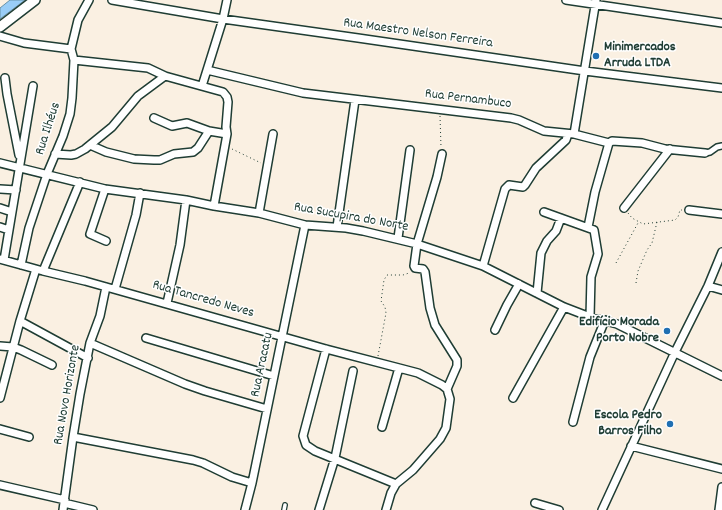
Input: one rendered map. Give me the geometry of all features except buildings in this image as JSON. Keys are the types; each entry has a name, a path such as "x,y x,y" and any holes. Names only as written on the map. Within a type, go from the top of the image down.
{"street":[{"path":"0,28 35,0"},
{"name":"Rua Ilhéus","path":"21,265 29,228 47,174 63,136 70,114 74,60 71,49 78,20 89,0"},
{"name":"Rua Maestro Nelson Ferreira","path":"112,0 224,19 585,71 722,88"},
{"path":"202,86 224,19 227,0"},
{"path":"566,0 595,3 722,23"},
{"path":"483,266 505,190 509,185 523,186 526,184 536,168 571,134 585,71 595,3"},
{"path":"0,36 24,44 71,49"},
{"path":"74,60 148,68 165,76 223,92 227,97 228,102 226,127 227,134 214,206"},
{"name":"Rua Pernambuco","path":"207,70 284,89 355,100 511,118 544,131 571,134 609,143 612,141 642,143 670,150 705,153 722,146"},
{"path":"55,154 74,155 90,144 112,127 138,96 165,76"},
{"path":"5,78 20,164"},
{"path":"2,260 9,230 33,86"},
{"path":"337,227 355,100"},
{"path":"154,118 172,126 187,123 209,131 227,134"},
{"path":"90,144 106,152 134,159 160,160 174,154 192,152 198,148 209,131"},
{"path":"259,213 273,134"},
{"path":"590,228 595,192 609,143"},
{"path":"398,238 410,150"},
{"path":"624,208 670,150"},
{"path":"386,510 391,493 396,484 413,470 444,434 449,418 450,399 447,390 457,366 457,360 435,325 430,308 425,272 423,269 414,266 417,244 437,177 442,154"},
{"name":"Rua Sucupira do Norte","path":"0,163 20,164 47,174 105,188 259,213 305,225 337,227 398,238 483,266 564,307 590,317 617,324 722,376"},
{"path":"0,398 20,321 40,270 80,182"},
{"path":"105,188 90,234 106,241"},
{"path":"0,189 16,190"},
{"path":"115,289 136,216 140,193"},
{"path":"167,304 180,245 186,200"},
{"path":"0,208 12,212"},
{"path":"689,210 722,214"},
{"path":"544,212 590,228 595,232 598,254 591,277 590,317"},
{"path":"537,293 541,253 547,241 556,231 560,218"},
{"name":"Rua Aracatu","path":"245,510 283,336 305,225"},
{"path":"0,227 9,230"},
{"path":"602,510 675,352 708,286 722,252"},
{"name":"Rua Tancredo Neves","path":"2,260 86,281 326,349 418,373 447,390"},
{"path":"496,330 507,305 519,284"},
{"path":"708,286 722,290"},
{"name":"Rua Novo Horizonte","path":"64,504 73,438 90,343 100,316 106,287"},
{"path":"513,398 564,307"},
{"path":"573,422 590,357 605,320"},
{"path":"20,321 88,358"},
{"path":"146,338 274,376"},
{"path":"90,343 192,386 267,409"},
{"path":"0,346 13,347 52,365"},
{"path":"326,349 303,436 304,441 309,448 396,484"},
{"path":"382,426 399,368"},
{"path":"319,510 335,458 353,371"},
{"path":"0,429 29,437"},
{"path":"73,438 193,460 208,465 232,477 252,483"},
{"path":"631,446 722,469"},
{"path":"0,485 64,504 93,510"},
{"path":"719,510 722,486"},
{"path":"535,503 559,510"}],"lane":[{"path":"284,510 285,505"}],"path":[{"path":"439,110 442,154"},
{"path":"226,146 267,166"},
{"path":"624,208 632,218 643,224 675,220 678,217 680,210 689,210"},
{"path":"616,263 638,222"},
{"path":"636,283 638,271 647,250 652,243 657,222"},
{"path":"377,362 386,313 385,306 382,301 385,277 390,275 403,275 417,268"}],"water":[{"path":"10,0 25,0 0,19 0,8"}],"place":[{"name":"Minimercados Arruda LTDA","path":"596,56"},
{"name":"Edifício Morada Porto Nobre","path":"667,331"},
{"name":"Escola Pedro Barros Filho","path":"670,424"}]}
